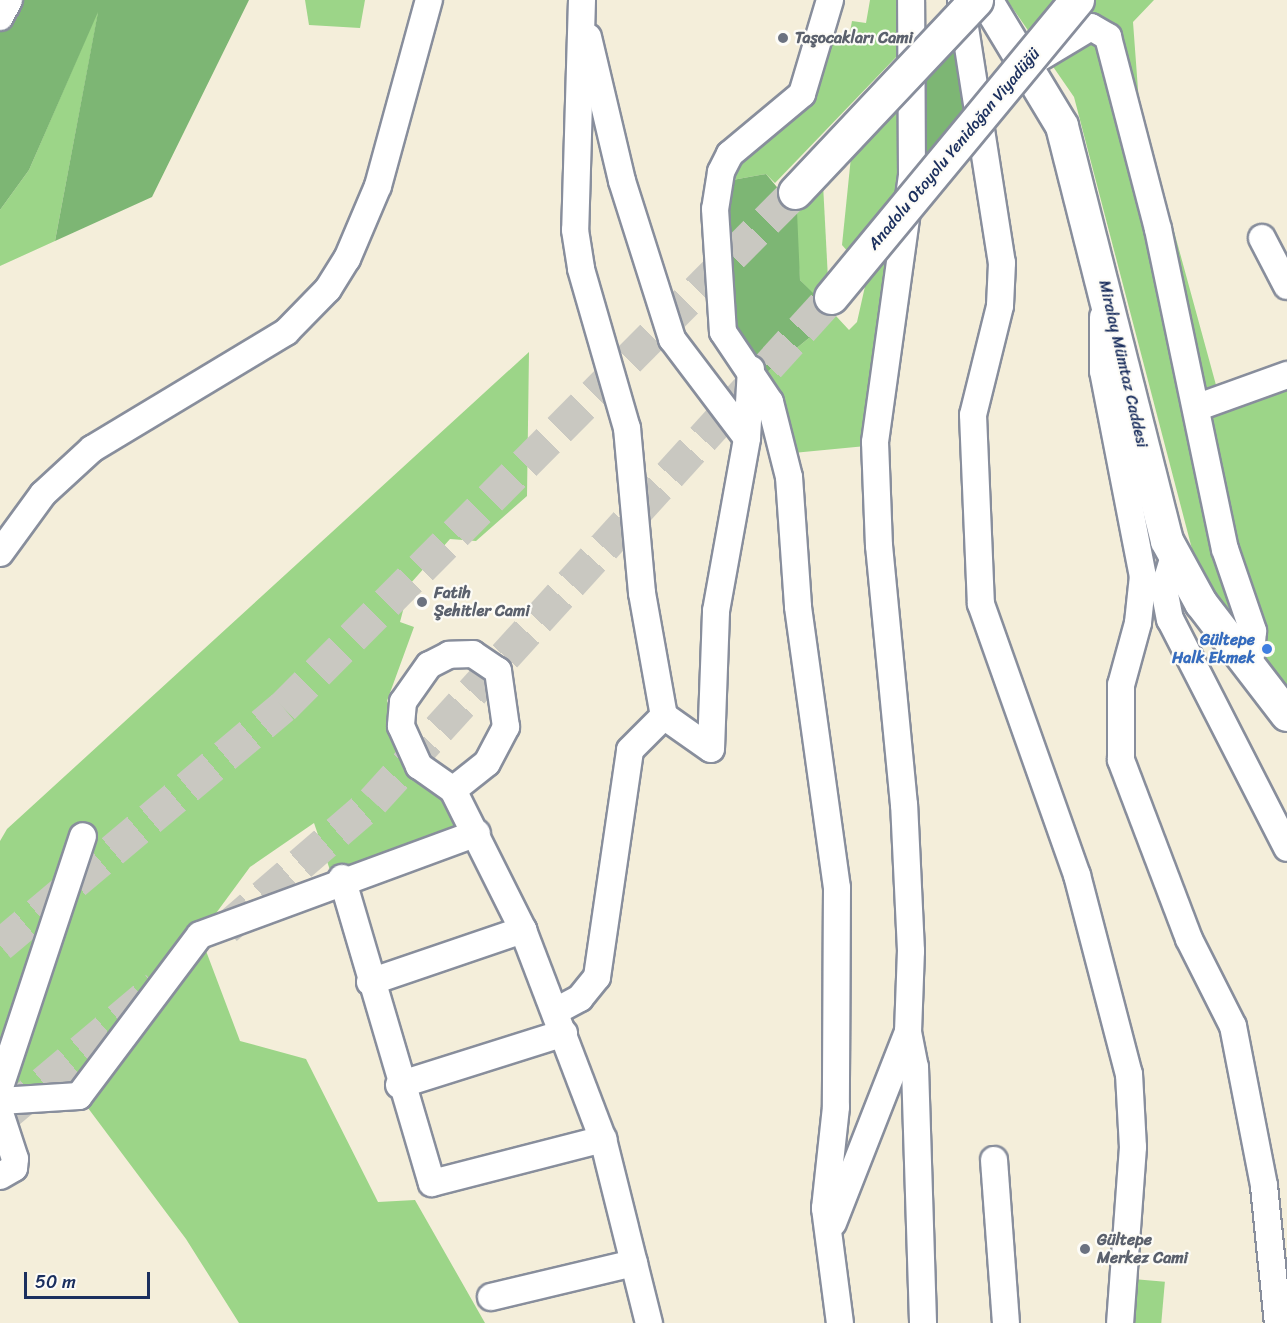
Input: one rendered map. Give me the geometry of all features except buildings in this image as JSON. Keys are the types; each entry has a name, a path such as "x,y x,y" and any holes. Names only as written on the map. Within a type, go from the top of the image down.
{"highway":[{"path":"795,192 976,0"},
{"name":"Anadolu Otoyolu Yenidoğan Viyadüğü","path":"831,297 1077,0"}],"main road":[{"name":"Miralay Mümtaz Caddesi","path":"986,0 1028,65 1062,126 1104,282 1155,497 1174,556 1245,662 1287,715"}],"street":[{"path":"0,18 9,0"},
{"path":"0,553 43,494 75,463 286,332 328,289 378,186 429,0"},
{"path":"830,0 802,94 730,154 715,193 720,317 731,346 751,369 770,402 789,477 804,654 837,888 836,1107 825,1208 827,1238 840,1323"},
{"path":"911,0 912,175 875,442 879,546 904,815 911,951 908,1032 915,1067 923,1323"},
{"path":"960,0 1002,263 998,317 973,415 981,604 1077,875 1130,1074 1133,1147 1120,1323"},
{"path":"582,7 575,230 580,268 627,428 642,593 664,716 711,749 716,611 747,438 751,369"},
{"path":"582,7 622,182 672,339 747,438"},
{"path":"1028,65 1091,27 1108,38 1198,407 1225,549 1253,630 1251,654 1245,662"},
{"path":"1262,238 1287,286"},
{"path":"1104,282 1103,371 1143,576 1138,623 1121,685 1121,760 1189,939 1233,1026 1264,1186 1278,1323"},
{"path":"1198,407 1287,375"},
{"path":"1174,556 1164,589 1170,619 1287,848"},
{"path":"453,790 487,763 506,727 502,680 491,662 473,654 449,655 429,665 409,690 400,713 406,740 419,766 453,790 477,833 523,930 603,1139 649,1323"},
{"path":"399,1085 560,1022 597,977 630,750 664,716"},
{"path":"0,1101 79,1096 200,935 342,878 477,833"},
{"path":"0,1087 83,836"},
{"path":"342,878 399,1085 432,1183 603,1139"},
{"path":"370,982 523,930"},
{"path":"827,1238 908,1032"},
{"path":"0,1113 15,1159 14,1168 0,1176"},
{"path":"993,1160 1006,1323"},
{"path":"491,1297 634,1263"}],"green space":[{"path":"0,0 249,0 152,197 55,241 98,12 29,170 0,210"},
{"path":"305,0 365,0 360,28 309,25"},
{"path":"870,0 901,0 900,53 775,183 766,174 727,181 833,34 849,37 852,21 866,23"},
{"path":"1007,0 1154,0 1133,22 1139,103 1222,407 1287,386 1287,689 1227,613 1192,549 1074,97"},
{"path":"99,8 55,241 0,266 0,210 29,170"},
{"path":"955,45 968,115 923,164 921,80"},
{"path":"898,104 899,192 849,253 842,245 852,147"},
{"path":"766,174 797,211 800,280 836,316 766,373 732,334 727,181"},
{"path":"823,184 828,279 814,295 800,280 794,207"},
{"path":"895,243 875,343 866,446 793,453 778,392 766,373 836,316 849,330 857,322 868,273"},
{"path":"529,352 527,496 476,541 450,539 410,584 400,622 414,627 387,701 419,774 442,797 463,832 332,876 314,823 250,867 200,935 240,1041 306,1059 378,1202 415,1200 485,1323 239,1323 186,1239 79,1096 0,1101 0,841 7,829"},
{"path":"1133,1279 1165,1282 1161,1323 1129,1323"}],"tunnel":[{"path":"0,945 283,707 795,192"},
{"path":"226,928 373,801 831,297"},
{"path":"6,1114 157,987"}],"place":[{"name":"Taşocakları Cami","path":"783,38"},
{"name":"Fatih Şehitler Cami","path":"422,602"},
{"name":"Gültepe Halk Ekmek","path":"1267,649"},
{"name":"Gültepe Merkez Cami","path":"1085,1249"}]}
